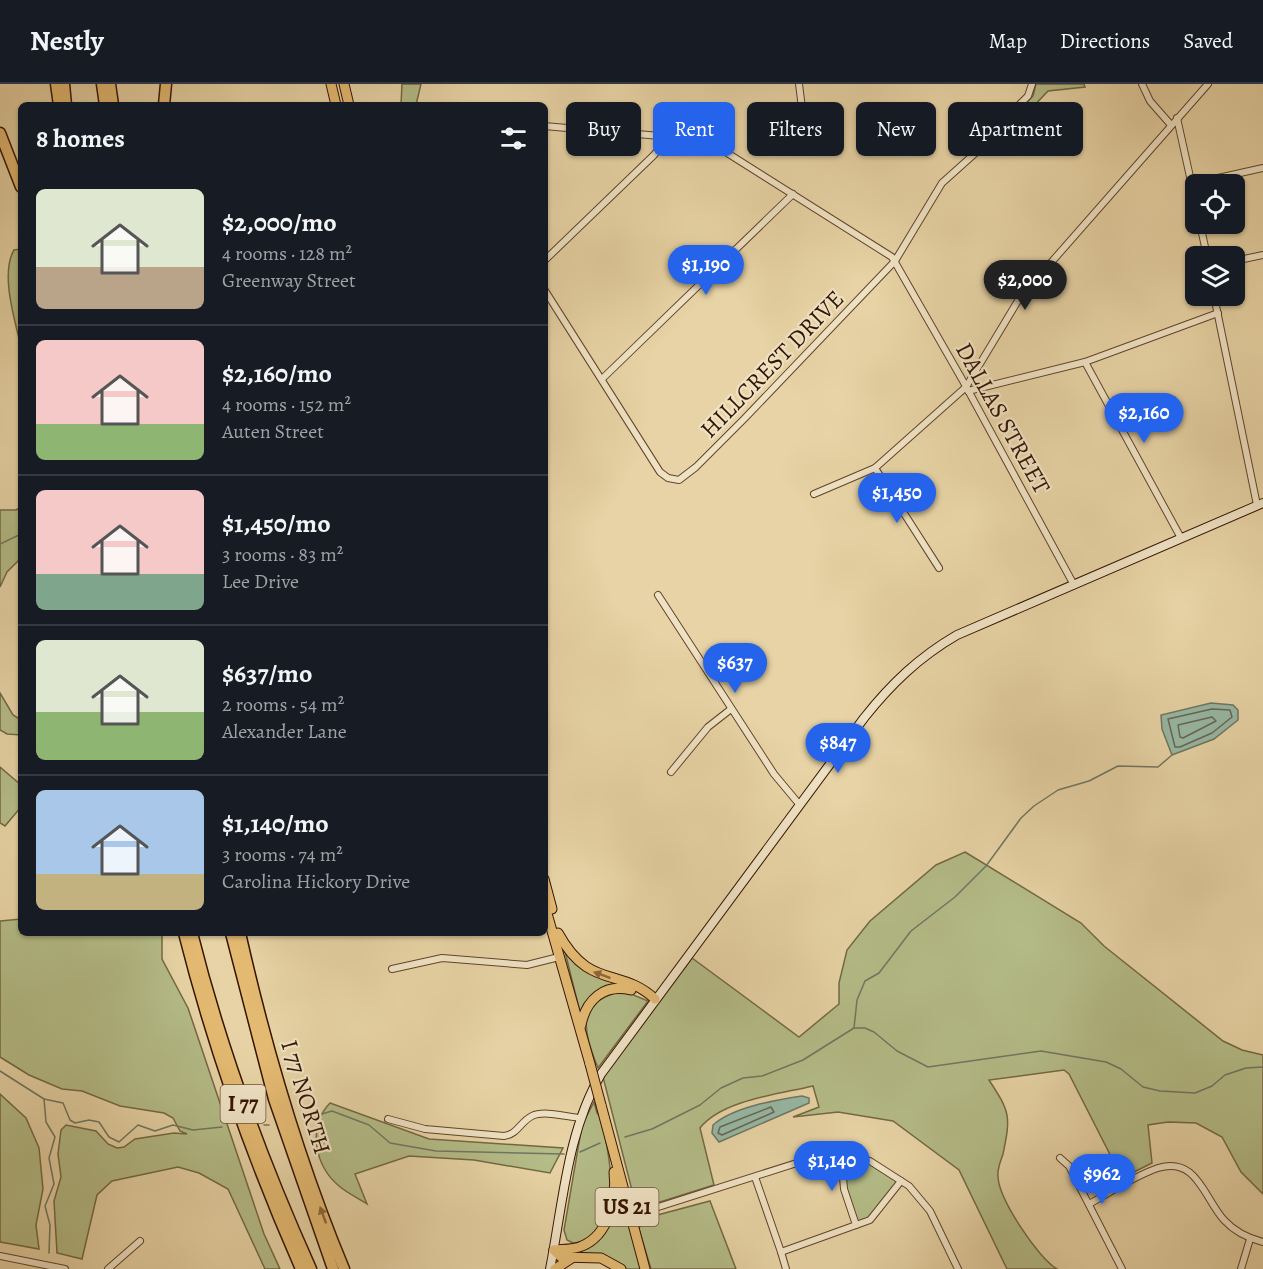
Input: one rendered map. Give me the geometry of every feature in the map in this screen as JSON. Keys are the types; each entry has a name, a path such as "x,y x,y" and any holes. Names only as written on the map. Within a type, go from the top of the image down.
{"highway":[{"path":"56,84 59,102"},
{"path":"64,84 66,102"},
{"path":"102,84 105,102"},
{"path":"110,84 113,102"},
{"path":"164,102 166,84"},
{"path":"0,133 18,179"},
{"name":"I 77","path":"185,936 208,1021 239,1114 301,1269"},
{"name":"I 77","path":"193,936 219,1029 246,1112 277,1193 311,1269"},
{"name":"I 77","path":"232,936 272,1092 333,1269"},
{"name":"I 77 NORTH","path":"241,936 283,1097 344,1269"}],"main road":[{"path":"331,84 335,102"},
{"path":"344,84 348,102"},
{"path":"550,1269 580,1118 601,1074 878,700 917,661 957,635 1260,504"},
{"name":"US 21","path":"548,894 590,1064 645,1269"},
{"name":"US 21","path":"548,917 572,993"},
{"path":"558,933 573,957 583,966 602,976 640,988 655,999"},
{"path":"581,1028 588,1005 609,990 628,989 655,999"},
{"path":"554,1250 583,1246 594,1239 603,1227 614,1194 611,1145"},
{"path":"554,1250 561,1257 601,1258 621,1269"},
{"path":"555,1269 574,1257"}],"street":[{"path":"799,84 801,102"},
{"name":"HILLCREST DRIVE","path":"548,295 660,472 668,478 679,480 696,467 744,419 896,261 942,183 992,139 1004,120 1028,96 1032,84"},
{"path":"1142,84 1151,102 1171,125"},
{"path":"814,494 875,468 967,389 1019,299 1208,84"},
{"path":"1177,118 1189,174"},
{"name":"DALLAS STREET","path":"548,126 653,136"},
{"path":"548,257 653,156"},
{"name":"DALLAS STREET","path":"732,156 896,261 1074,585"},
{"path":"1236,174 1263,168"},
{"path":"602,379 793,194"},
{"path":"1245,259 1263,255"},
{"path":"1216,306 1260,504"},
{"path":"967,389 1085,362 1218,313"},
{"path":"1085,362 1181,538"},
{"path":"875,468 939,568"},
{"path":"658,595 786,791 799,804"},
{"path":"671,772 708,727 731,709"},
{"path":"392,969 442,958 527,965 559,957"},
{"path":"388,1119 425,1129 504,1136 514,1133 528,1118 536,1115 580,1118"},
{"path":"630,1215 822,1155 841,1154 860,1157 879,1164 922,1199 958,1269"},
{"path":"841,1154 844,1189 856,1225"},
{"path":"1060,1158 1069,1166 1122,1269"},
{"path":"1089,1204 1148,1172 1175,1166 1198,1179 1223,1219 1250,1239 1263,1242"},
{"path":"755,1177 786,1269"},
{"path":"781,1252 873,1218 901,1181"},
{"path":"1241,1269 1250,1239"},
{"path":"108,1269 140,1241"},
{"path":"0,1256 65,1269"}],"green space":[{"path":"402,84 421,84 417,102 401,102"},
{"path":"1036,84 1084,84 1085,87 1048,91 1038,102 1027,102 1033,96"},
{"path":"18,249 18,335 8,284 8,271 14,250"},
{"path":"18,509 18,561 7,572 0,587 0,510"},
{"path":"0,693 13,715 18,718 18,735 7,734 0,730"},
{"path":"0,767 18,782 18,811 5,826 0,823"},
{"path":"965,852 1081,923 1104,946 1223,1041 1242,1050 1263,1055 1263,1194 1241,1172 1222,1137 1196,1123 1168,1122 1148,1125 1152,1163 1122,1178 1069,1074 1064,1070 989,1080 1005,1107 1008,1122 1006,1141 998,1170 1000,1186 1020,1227 1040,1253 1057,1269 1007,1269 959,1170 893,1121 838,1112 793,1117 819,1107 813,1086 752,1100 710,1118 700,1128 714,1185 641,1208 636,1206 603,1077 692,958 799,1037 839,1004 839,983 847,950 870,921 936,865"},
{"path":"18,919 18,936 162,936 162,959 188,1008 264,1234 280,1269 265,1269 228,1189 199,1173 178,1167 112,1181 97,1195 82,1259 57,1253 54,1201 61,1177 58,1154 61,1130 66,1125 96,1131 108,1144 117,1148 124,1147 135,1139 174,1133 187,1134 180,1131 173,1118 164,1113 120,1106 82,1091 62,1089 29,1075 0,1057 0,921"},
{"path":"563,944 569,956 627,986 613,987 581,1016"},
{"path":"624,991 648,1001 598,1068 586,1030 590,1010 597,1002"},
{"path":"0,1094 26,1118 39,1148 43,1189 36,1225 39,1249 0,1242"},
{"path":"594,1102 597,1113 602,1119 611,1174 611,1188 605,1214 599,1227 585,1241 573,1243 567,1240 564,1230 582,1125"},
{"path":"330,1103 429,1139 563,1148 550,1173 474,1160 409,1156 355,1174 367,1204 339,1186 324,1168 316,1135 318,1123"},
{"path":"841,1154 860,1157 901,1181 877,1214 856,1225 848,1202"},
{"path":"616,1178 641,1269 624,1269 620,1265 561,1252 598,1239"},
{"path":"710,1201 736,1269 651,1269 639,1229 641,1223 650,1217"}],"water":[{"path":"1211,703 1233,705 1238,710 1238,720 1214,739 1172,755 1162,729 1161,715"},
{"path":"802,1096 809,1098 809,1103 719,1142 712,1133 713,1125 732,1113 755,1105"}],"waterway":[{"path":"0,544 18,535"},
{"path":"854,1028 857,1000 865,981 879,973 911,931 955,897 986,866 1021,818 1034,806 1058,790 1089,781 1118,766 1158,767 1172,755"},
{"path":"625,1137 652,1129 700,1105 721,1088 743,1078 762,1076 803,1060 854,1028 865,1028 874,1032 897,1051 928,1067 1041,1051 1106,1062 1121,1069 1143,1087 1160,1091 1195,1093 1212,1086 1225,1075 1246,1068 1263,1067"},
{"path":"0,1071 44,1099 46,1122 55,1137 49,1158 54,1184 45,1206 50,1225 49,1253"},
{"path":"44,1099 63,1103 70,1120 75,1123 89,1120 99,1122 109,1137 119,1142 138,1125 155,1131 173,1125 193,1130 222,1127"},
{"path":"308,1118 332,1111 369,1125 390,1143 436,1151 564,1154"},
{"path":"264,1125 269,1125"},
{"path":"580,1152 600,1143"}]}
